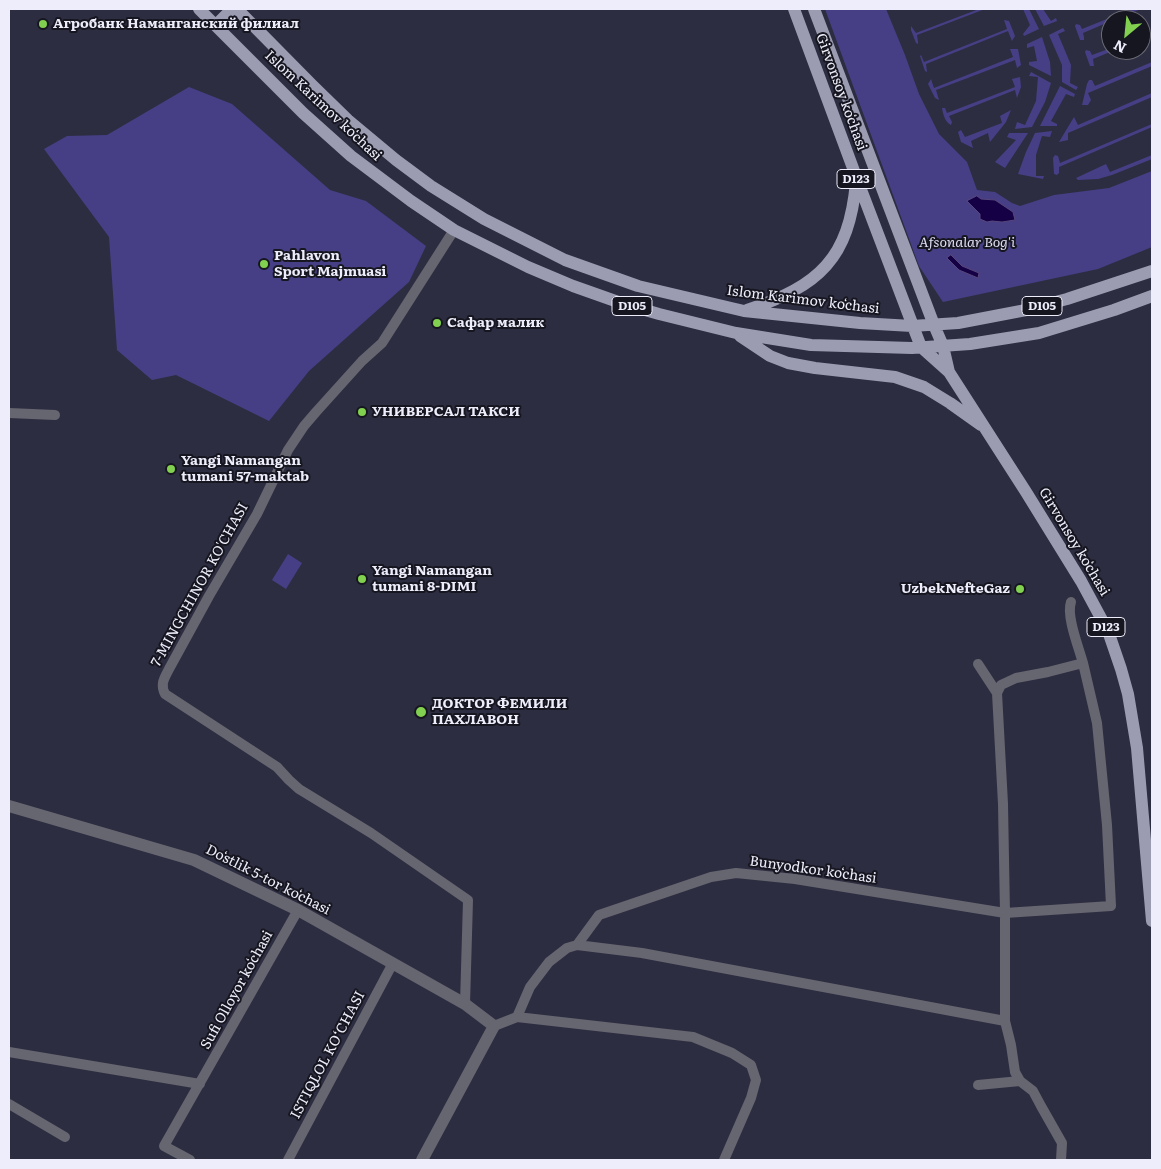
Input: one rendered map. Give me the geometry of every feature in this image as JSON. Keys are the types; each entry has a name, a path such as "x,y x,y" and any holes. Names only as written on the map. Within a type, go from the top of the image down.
{"main road":[{"name":"Islom Karimov koʻchasi","path":"199,9 303,113 351,156 411,201 454,230 528,267 573,286 659,314 736,334 811,345 921,348 970,344 1039,333 1152,296"},
{"path":"216,25 232,9"},
{"name":"Islom Karimov koʻchasi","path":"237,9 312,85 361,130 396,160 431,186 484,219 565,260 638,286 744,311 860,324 912,326 958,323 1026,310 1067,299 1152,271"},
{"name":"Girvonsoy koʻchasi","path":"794,9 921,348 949,372 986,429 1081,581 1102,618 1113,644 1128,694 1137,748 1152,921"},
{"name":"Girvonsoy koʻchasi","path":"814,9 934,325"},
{"path":"744,311 775,300 796,289 816,276 825,267 838,250 847,230 854,207 857,179"},
{"name":"D123","path":"934,325 943,346"},
{"path":"736,334 770,356 788,363 895,377 924,387 986,429"},
{"name":"Girvonsoy koʻchasi","path":"943,346 949,372"}],"street":[{"name":"7-MINGCHINOR KO'CHASI","path":"454,230 382,343 316,412 288,450 257,514 163,680 162,688 165,694 277,767 299,789 371,833 468,900 465,1004"},
{"path":"9,413 55,415"},
{"name":"Bunyodkor koʻchasi","path":"517,1017 530,987 549,962 567,948 577,945 600,914 712,877 736,873 795,879 1005,913 1111,906 1107,825 1097,723 1083,663 1069,615 1071,602"},
{"path":"1061,1160 1062,1142 1034,1091 1020,1082 1014,1072 1011,1045 1005,1021 1003,804 997,694 1001,685 1016,678 1083,663"},
{"path":"978,664 997,694"},
{"name":"Doʻstlik 5-tor koʻchasi","path":"9,806 194,860 298,910 465,1004 494,1026"},
{"name":"Sufi Olloyor koʻchasi","path":"190,1160 164,1146 298,910"},
{"path":"577,945 642,953 1005,1021"},
{"name":"ISTIQLOL KO‘CHASI","path":"288,1160 393,964"},
{"path":"422,1160 494,1026 517,1017 693,1036 732,1053 751,1065 756,1080 751,1098 724,1160"},
{"path":"9,1052 200,1084"},
{"path":"978,1085 1020,1082"},
{"path":"9,1104 65,1137"}],"green space":[{"name":"Afsonalar Bog'i","path":"825,9 886,9 919,94 939,134 967,162 977,190 995,192 1020,206 1054,195 1109,188 1152,171 1152,247 1098,269 943,302 919,266"},
{"path":"979,9 985,9 917,35 918,44 916,43 911,26 916,33"},
{"path":"1023,9 1029,9 1039,29 1024,36 1023,34 1030,25"},
{"path":"1035,9 1043,9 1051,21 1056,18 1057,21 1044,26"},
{"path":"1004,20 1009,21 1015,36 1012,41 1008,31 926,64 927,72 925,71 921,55 924,62 1007,29"},
{"path":"1101,21 1101,25 1083,33 1084,40 1080,40 1076,24 1080,25 1082,29"},
{"path":"1063,28 1065,31 1058,34 1071,65 1070,83 1078,87 1076,90 1062,82 1062,65 1049,35"},
{"path":"1042,37 1050,62 1051,76 1029,65 1029,62 1037,61 1034,46 1027,48 1027,44"},
{"path":"1010,49 1018,49 1021,65 1017,68 1015,60 936,90 939,100 935,98 928,84 931,79 934,88 1013,57"},
{"path":"1086,50 1090,51 1092,55 1101,52 1101,56 1093,59 1094,66 1090,66"},
{"path":"1152,62 1152,66 1088,93 1091,100 1088,105 1082,105 1089,80 1092,80 1095,86"},
{"path":"1031,72 1051,83 1045,102 1032,127 1015,129 1017,122 1025,125 1036,101 1038,77 1029,76"},
{"path":"1020,77 1021,87 1017,98 1015,90 949,116 952,122 951,125 946,120 942,108 945,108 947,113 1015,87 1012,79"},
{"path":"1060,86 1075,94 1074,97 1066,94 1051,121 1057,124 1057,126 1040,126"},
{"name":"Pahlavon Sport Majmuasi","path":"189,87 232,104 330,190 366,201 426,246 409,282 309,371 269,421 176,375 152,380 117,350 109,237 44,149 67,136 107,135"},
{"path":"1152,93 1152,97 1068,133 1068,140 1059,142 1074,117 1078,125"},
{"path":"1011,110 1006,122 990,142 988,133 971,141 973,148 961,142 958,132 961,130 965,137 1002,123 1000,116"},
{"path":"1152,124 1152,127 1059,167 1059,173 1057,175 1054,174 1053,158 1055,155 1058,156 1060,163"},
{"path":"1052,131 1050,137 1042,136 1036,155 1036,176 1044,176 1043,179 1018,174 1035,133"},
{"path":"1009,133 1028,133 1005,168 995,162 1016,140 1007,137"},
{"path":"1152,155 1152,159 1112,175 1098,179 1078,180 1076,178 1106,164 1110,172"},
{"path":"288,554 302,563 286,589 272,580"}],"shaded area":[{"path":"977,196 981,199 995,200 1013,212 1015,220 987,222 980,219 980,214 967,201"},
{"path":"951,255 962,266 979,273 978,278 959,270 947,258"}],"place":[{"name":"Агробанк Наманганский филиал","path":"43,24"},
{"name":"Pahlavon Sport Majmuasi","path":"264,264"},
{"name":"Сафар малик","path":"437,323"},
{"name":"УНИВЕРСАЛ ТАКСИ","path":"362,412"},
{"name":"Yangi Namangan tumani 57-maktab","path":"171,469"},
{"name":"Yangi Namangan tumani 8-DIMI","path":"362,579"},
{"name":"UzbekNefteGaz","path":"1020,589"},
{"name":"ДОКТОР ФЕМИЛИ ПАХЛАВОН","path":"421,712"}]}
